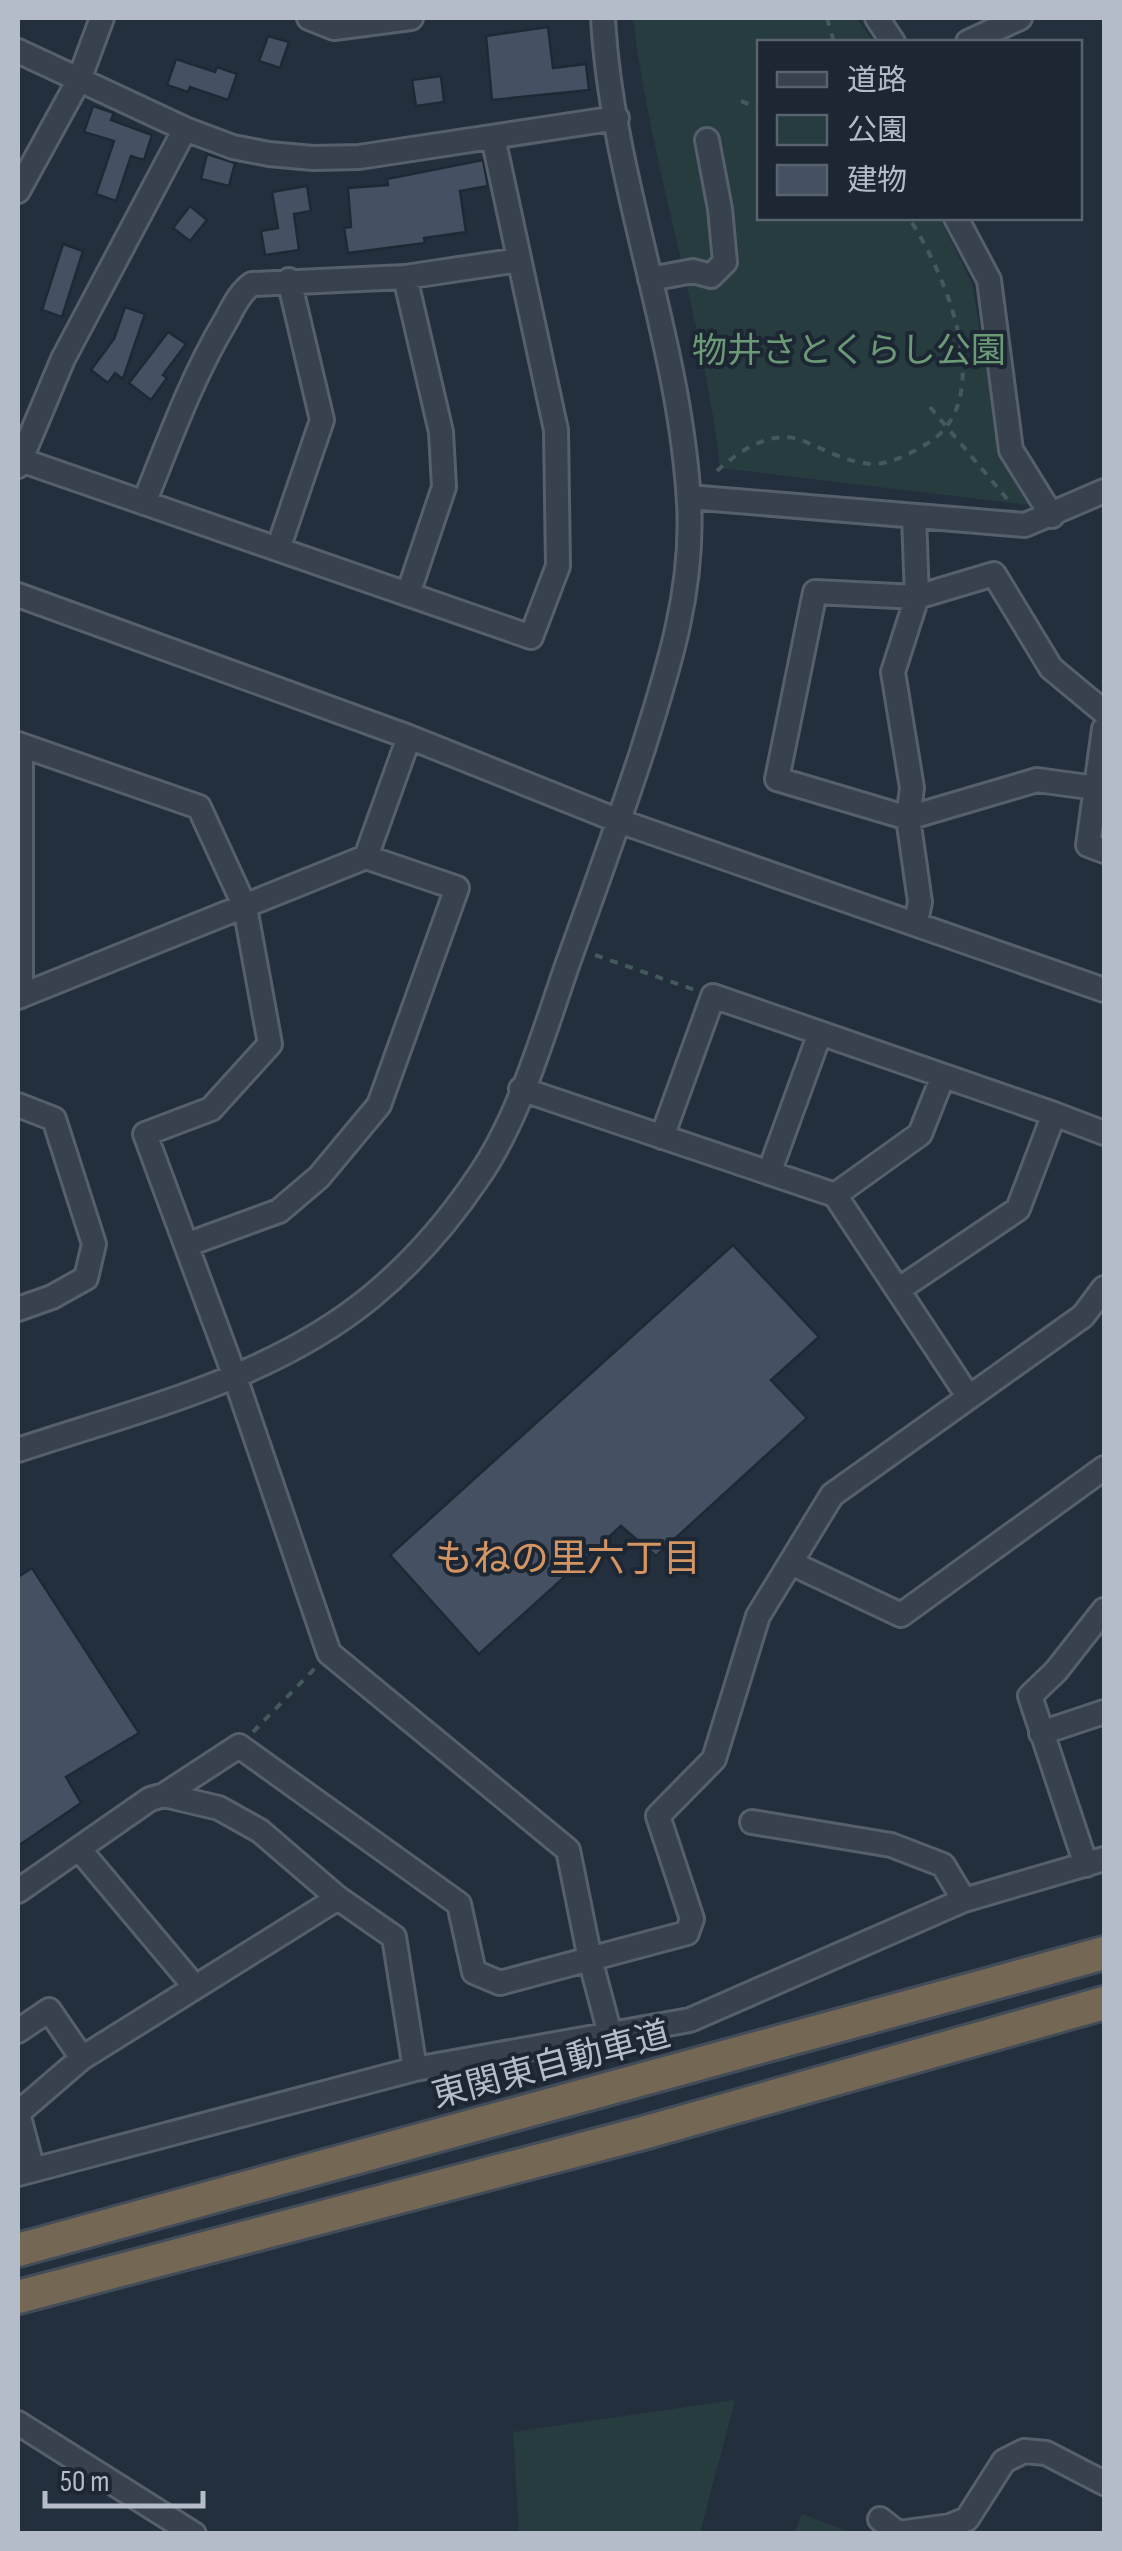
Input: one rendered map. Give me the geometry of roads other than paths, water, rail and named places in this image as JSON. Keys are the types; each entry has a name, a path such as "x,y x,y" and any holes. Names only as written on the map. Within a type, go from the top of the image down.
{"highway":[{"name":"東関東自動車道","path":"18,2250 1104,1953"},
{"path":"18,2297 662,2128 1104,2003"}],"street":[{"path":"18,191 79,80 102,18"},
{"path":"309,18 334,28 410,18"},
{"path":"18,1450 234,1377 310,1338 370,1298 420,1251 479,1178 511,1117 619,821 674,654 685,597 689,497 679,419 616,118 603,18"},
{"path":"878,18 892,40"},
{"path":"972,40 1016,18"},
{"path":"18,51 184,129 232,147 312,158 359,157 616,118"},
{"path":"184,129 63,359 18,462 531,637 556,574 556,430 492,137"},
{"path":"650,279 693,271 711,276 725,262 707,140"},
{"path":"957,220 989,280 1012,450 1052,516"},
{"path":"144,503 190,388 244,290 252,284 404,277 519,260"},
{"path":"404,277 441,432 444,487 408,594"},
{"path":"278,549 322,420 290,280"},
{"path":"689,497 1025,525 1103,495"},
{"path":"914,516 917,598 893,672 912,788 908,818 920,902 916,922"},
{"path":"1096,788 1038,780 908,818 777,779 815,592 917,598 994,574 1050,668 1104,714 1096,788 1088,846 1104,852"},
{"path":"18,595 409,737 619,821 1104,990"},
{"path":"366,856 409,737"},
{"path":"186,1245 279,1212 319,1178 379,1105 456,888 366,856 245,907 19,997 19,744 200,807 245,907 270,1044 211,1109 145,1134 329,1653 568,1850 610,2034"},
{"path":"662,1137 713,996 1104,1132"},
{"path":"769,1172 820,1033"},
{"path":"835,1195 920,1134 942,1076"},
{"path":"521,1089 835,1195 968,1396"},
{"path":"18,1104 54,1119 94,1244 86,1278 52,1298 18,1309"},
{"path":"898,1290 1018,1209 1054,1114"},
{"path":"18,1891 150,1799 164,1795 239,1746 460,1904 474,1972 500,1983 687,1933 692,1919 658,1816 714,1758 758,1616 832,1495 1083,1316 1104,1288"},
{"path":"791,1562 901,1616 1104,1468"},
{"path":"338,1898 82,2058 18,2113 25,2172 415,2070 690,2020 964,1900 1096,1862 1041,1733 1030,1696 1104,1610"},
{"path":"1041,1733 1104,1712"},
{"path":"164,1795 218,1808 260,1830 338,1898 394,1937 415,2070"},
{"path":"752,1822 892,1846 942,1865 964,1900"},
{"path":"79,1849 195,1987"},
{"path":"18,2030 49,2010 82,2058"},
{"path":"18,2423 194,2534"},
{"path":"880,2519 898,2533 950,2526 967,2519 1004,2461 1024,2451 1046,2453 1104,2483"}],"district":[{"name":"もねの里六丁目","path":"568,1558"}],"park label":[{"name":"物井さとくらし公園","path":"849,350"}]}
